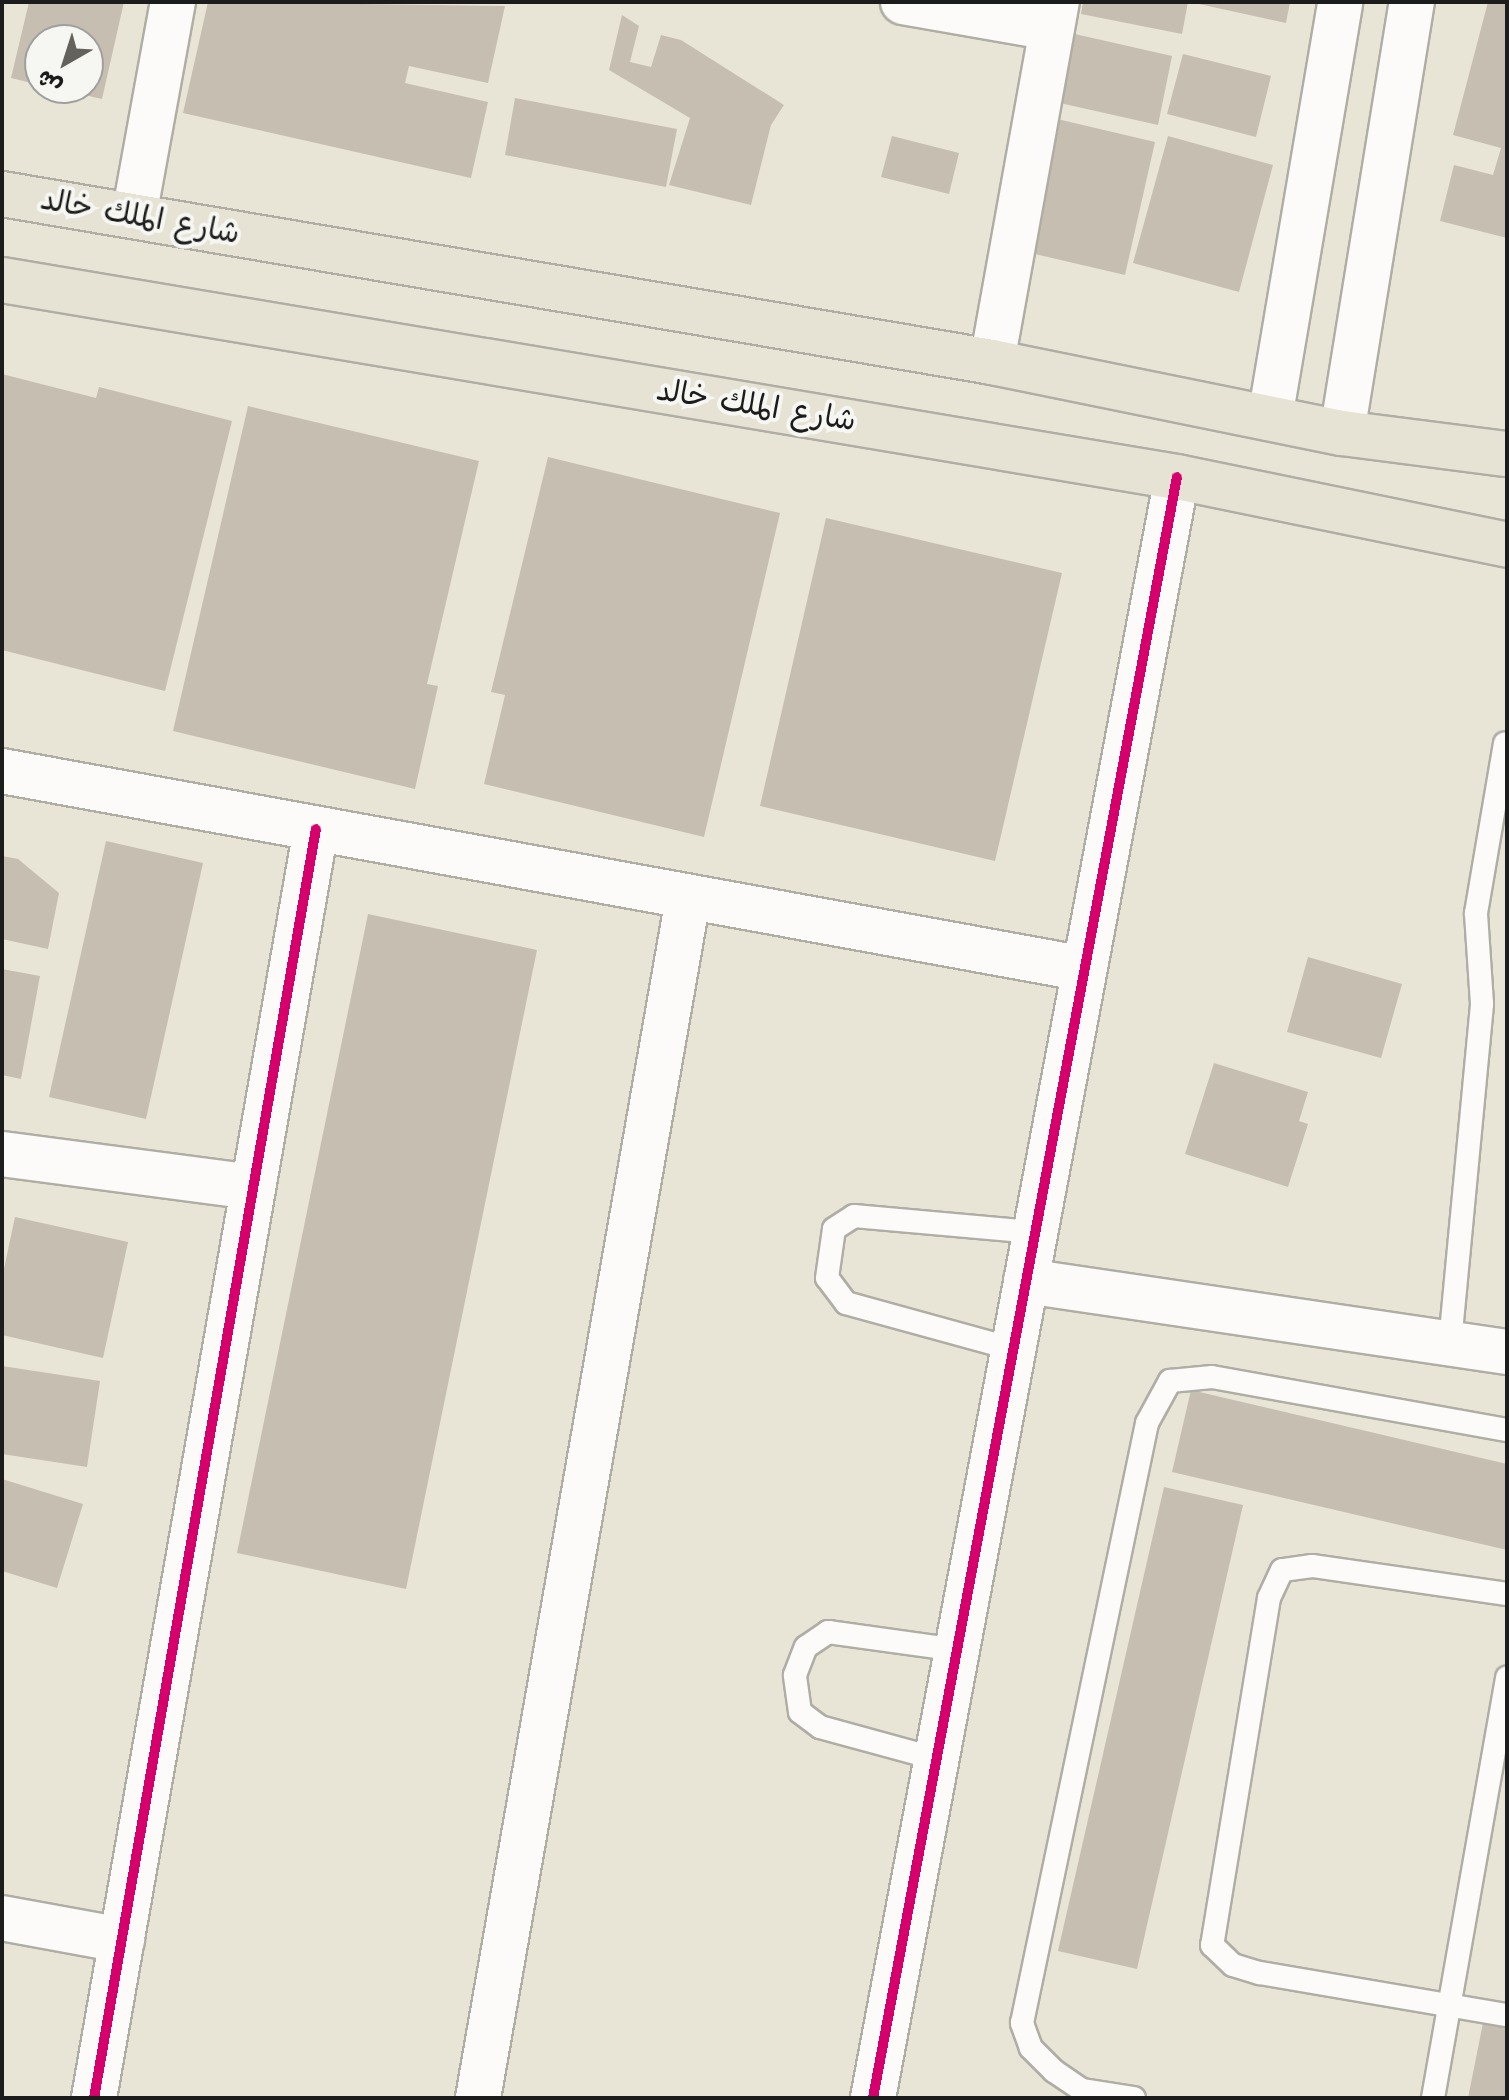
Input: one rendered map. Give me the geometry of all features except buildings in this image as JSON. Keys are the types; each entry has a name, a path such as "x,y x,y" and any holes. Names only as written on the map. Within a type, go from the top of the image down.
{"main road":[{"name":"شارع الملك خالد","path":"2,194 992,362 1355,435 1507,454"},
{"name":"شارع الملك خالد","path":"2,280 1177,477 1374,515 1507,545"},
{"path":"1355,435 1507,465"},
{"path":"1374,515 1507,536"}],"street":[{"path":"134,216 173,2"},
{"path":"903,2 1054,15 992,362"},
{"path":"1270,418 1340,2"},
{"path":"1355,435 1412,2"},
{"path":"873,2098 1026,1281 1080,968 1177,477"},
{"path":"2,771 1080,968"},
{"path":"94,2098 316,829"},
{"path":"478,2098 688,898"},
{"path":"2,1154 253,1187"},
{"path":"1026,1281 1507,1352"},
{"path":"2,1918 122,1940"}],"lane":[{"path":"1450,1343 1482,1004 1476,913 1505,743"},
{"path":"1013,1349 846,1303 827,1278 834,1229 854,1216 1034,1232"},
{"path":"1134,2098 1082,2090 1031,2048 1022,2023 1147,1423 1170,1381 1212,1377 1507,1430"},
{"path":"1507,1594 1312,1566 1282,1570 1269,1598 1212,1945 1233,1965 1260,1973 1507,2015"},
{"path":"937,1759 820,1727 800,1712 795,1675 806,1647 828,1632 957,1650"},
{"path":"1433,2098 1507,1677"}],"cycle path":[{"path":"873,2098 1177,477"},
{"path":"94,2098 316,829"}]}
